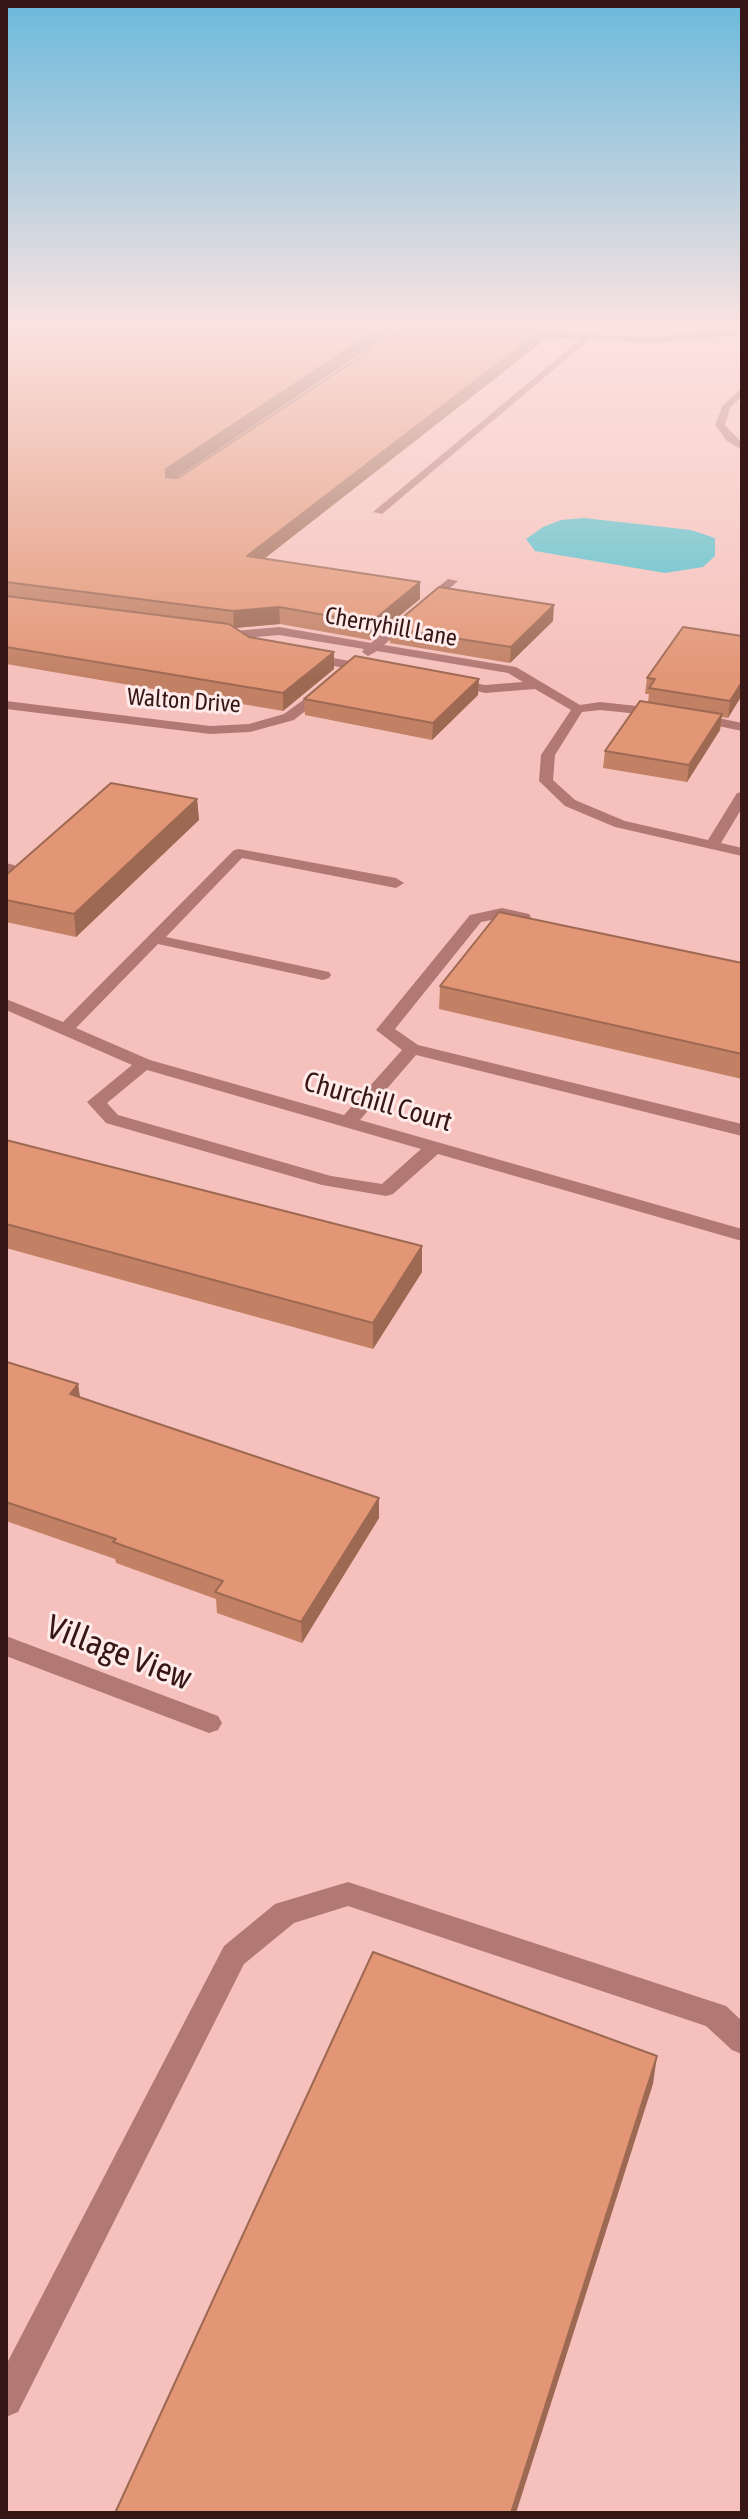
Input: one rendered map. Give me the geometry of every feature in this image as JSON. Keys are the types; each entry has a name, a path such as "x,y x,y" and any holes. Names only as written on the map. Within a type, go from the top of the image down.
{"street":[{"path":"378,512 461,443"},
{"name":"Walton Drive","path":"6,705 210,730 250,728 289,717 452,581"},
{"name":"Cherryhill Lane","path":"203,631 234,635 279,631 512,670 578,709"},
{"name":"Cherryhill Lane","path":"234,635 254,648"},
{"name":"Cherryhill Lane","path":"297,656 343,674 383,671"},
{"name":"Cherryhill Lane","path":"441,681 485,689 535,685"},
{"path":"742,727 621,707 578,709 548,755 546,781 570,803 620,824 742,852"},
{"path":"713,844 742,796"},
{"path":"65,1030 239,853 396,883"},
{"path":"547,922 502,913 476,918 385,1030 412,1049 742,1130"},
{"path":"155,939 323,975"},
{"name":"Churchill Court","path":"6,1004 144,1064 742,1235"},
{"path":"348,1122 412,1049"},
{"path":"144,1064 96,1102 112,1119 329,1181 386,1190 435,1147"},
{"name":"Village View","path":"6,1646 209,1723"},
{"path":"6,2400 234,1955 285,1913 348,1894 716,2016 742,2040"}],"water":[{"path":"584,518 691,530 715,538 715,556 703,567 665,573 535,551 526,539 543,527 561,520"}],"building":[{"path":"6,443 206,443 166,469 166,477 178,478 231,443 395,443 247,556 420,582 370,623 279,607 233,611 6,582"},
{"path":"439,587 554,605 511,647 390,628"},
{"path":"6,596 229,624 249,637 334,652 283,693 6,647"},
{"path":"683,627 742,636 742,682 730,701 649,688 655,679 647,678"},
{"path":"355,656 479,679 433,723 304,699"},
{"path":"640,701 722,714 689,765 605,751"},
{"path":"111,783 197,799 74,914 6,900 6,875"},
{"path":"499,912 742,963 742,1054 440,986"},
{"path":"6,1140 422,1246 373,1323 6,1224"},
{"path":"7,1362 78,1384 70,1394 379,1498 301,1622 215,1592 223,1581 113,1542 116,1539 6,1502"},
{"path":"373,1952 657,2056 511,2513 115,2513"}]}
